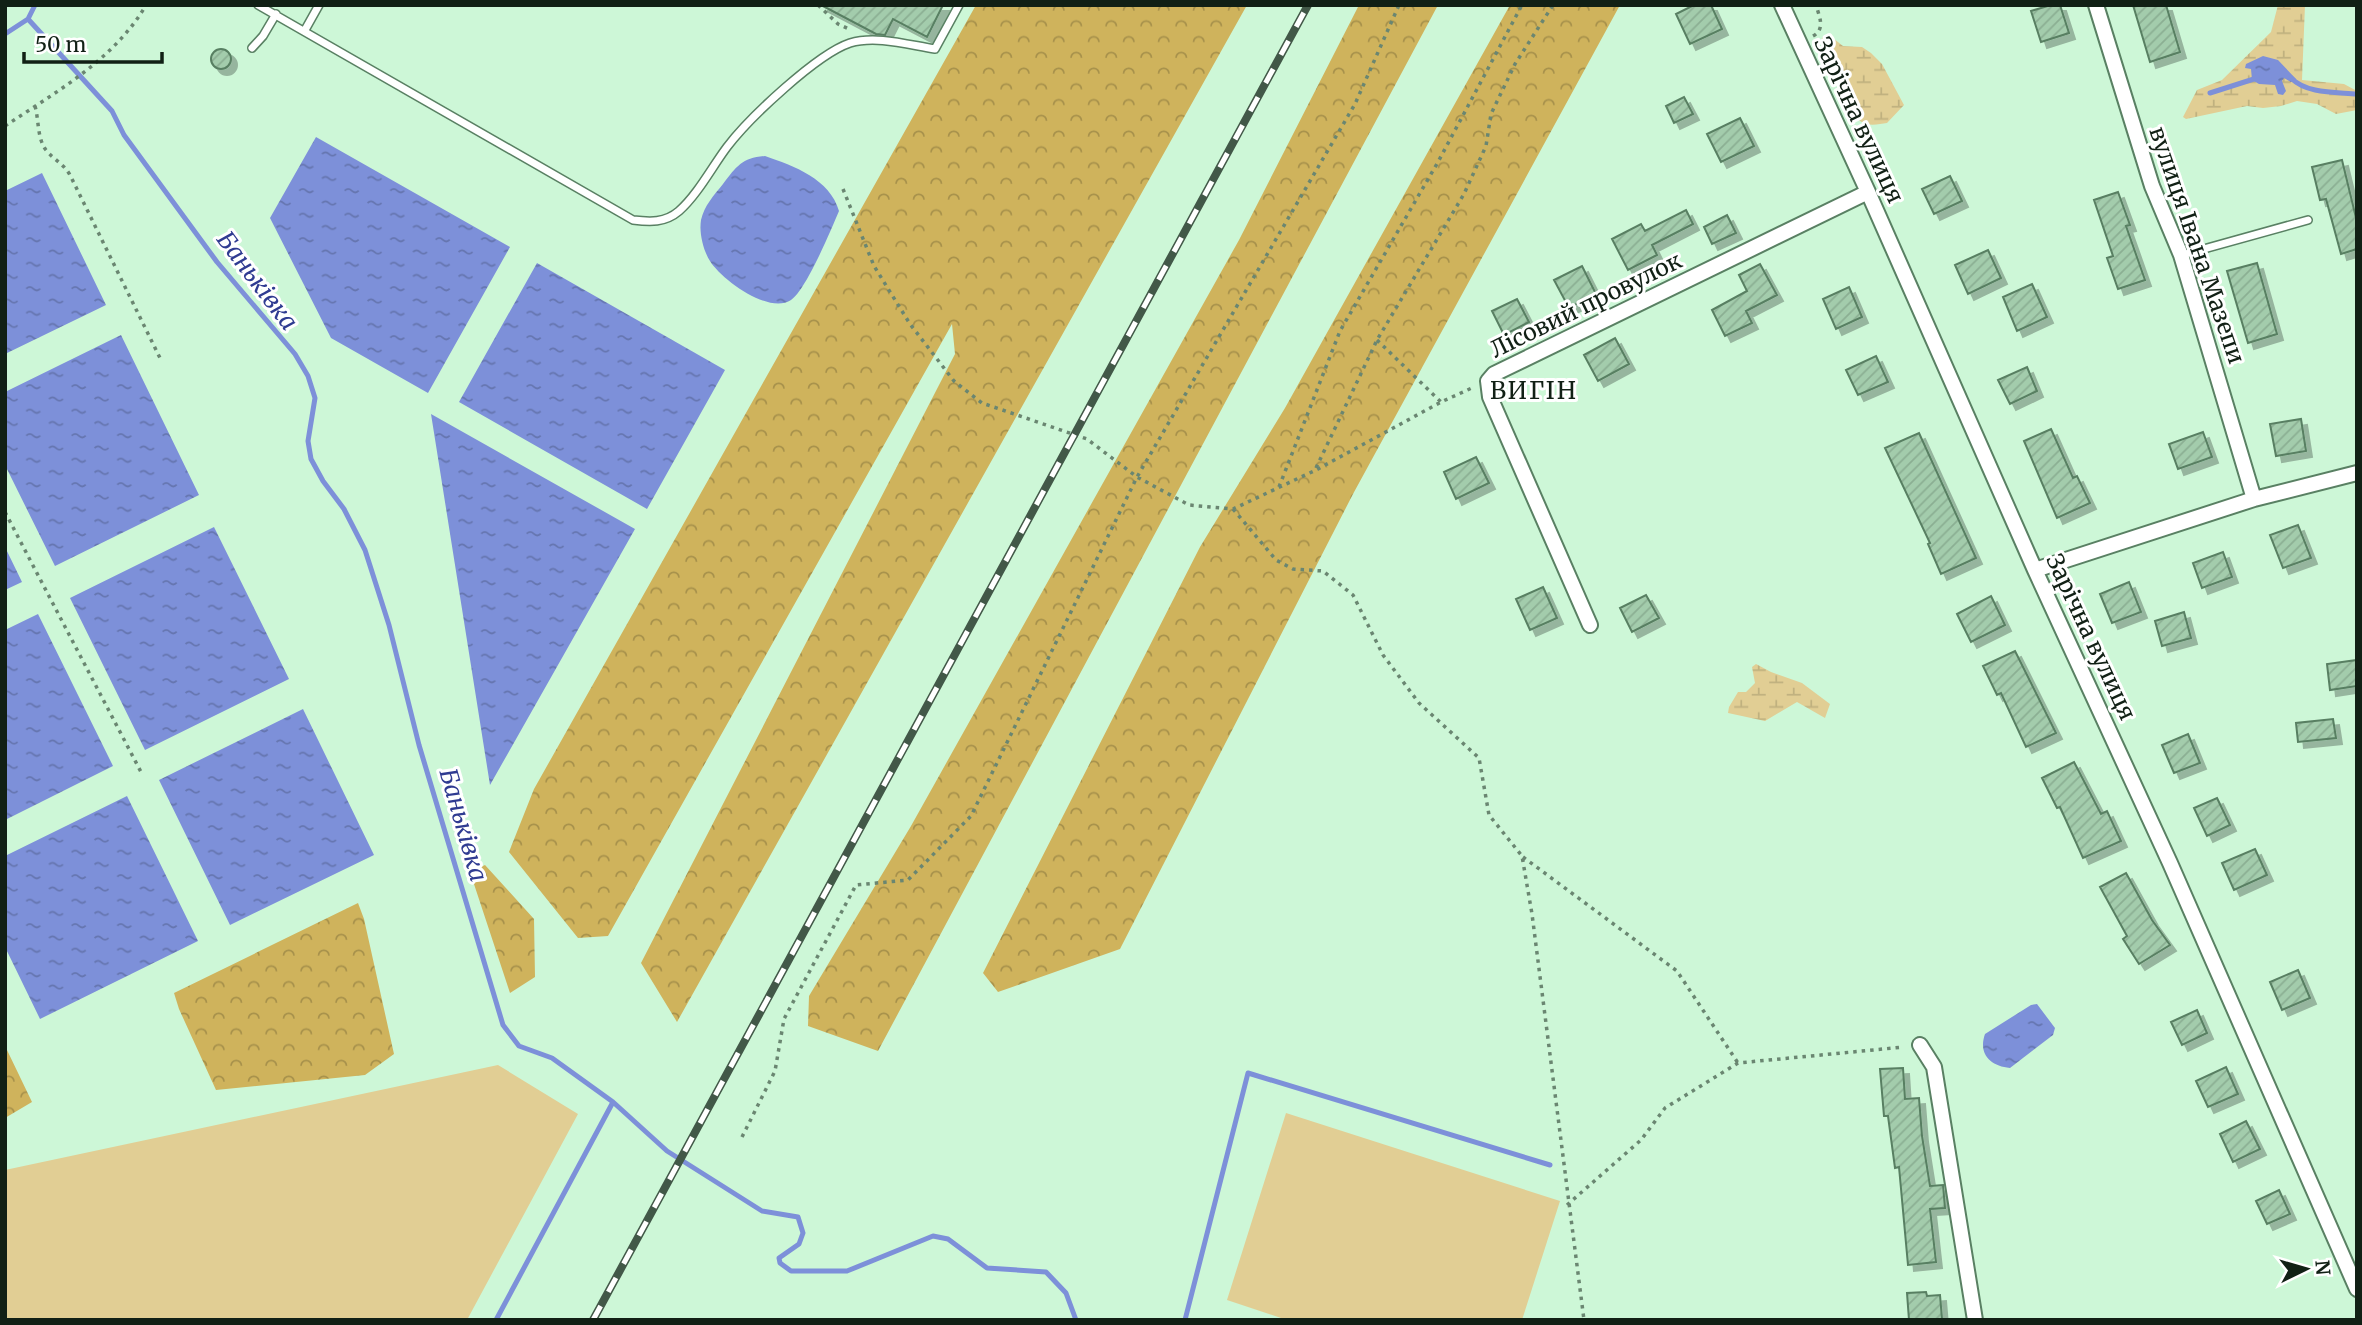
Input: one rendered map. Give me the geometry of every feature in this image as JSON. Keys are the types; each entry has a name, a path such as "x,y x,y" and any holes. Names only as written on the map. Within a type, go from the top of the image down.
{"street":[{"name":"Зарічна вулиця","path":"1782,5 2035,570 2176,876 2357,1289"},
{"name":"вулиця Івана Мазепи","path":"2096,5 2152,186 2181,255 2253,499"},
{"name":"Лісовий провулок","path":"1590,625 1490,397 1488,381 1494,374 1868,192"},
{"path":"2035,570 2253,499 2357,472"},
{"path":"1920,1045 1934,1067 1975,1320"}],"lane":[{"path":"258,5 633,220 649,222 666,219 680,211 730,143 775,97 829,52 852,43 873,40 935,49 959,5"},
{"path":"304,30 319,5"},
{"path":"252,48 276,14"},
{"path":"2181,255 2308,220"}],"path":[{"path":"5,126 97,62 138,19 146,5"},
{"path":"818,5 838,24 873,40"},
{"path":"742,1137 775,1071 784,1019 856,885 908,880 971,816 1137,477 1355,104 1399,5"},
{"path":"1279,487 1340,331 1438,162 1522,5"},
{"path":"1316,470 1377,340 1464,194 1486,146 1492,114 1515,64 1553,5"},
{"path":"1799,44 1818,33 1821,27 1816,5"},
{"path":"35,106 42,144 65,166 70,175 160,358"},
{"path":"843,189 874,267 910,324 954,382 982,403 1087,439 1137,477 1189,505 1233,509 1316,470 1441,402 1488,381"},
{"path":"1377,340 1441,402"},
{"path":"1233,509 1276,560 1293,569 1322,571 1353,594 1383,654 1419,704 1479,758 1489,815 1522,856 1676,971 1738,1063"},
{"path":"5,512 141,772"},
{"path":"1522,856 1584,1320"},
{"path":"1567,1205 1641,1140 1665,1108 1738,1063 1920,1045"}],"green space":[{"path":"976,5 1247,5 677,1022 641,963 955,354 952,324 608,936 578,938 509,852 534,789"},
{"path":"1359,5 1438,5 878,1051 808,1026 809,996 911,826 1239,240"},
{"path":"1510,5 1620,5 1353,494 1120,949 998,992 983,973 1200,547 1285,408"},
{"path":"2278,5 2305,5 2302,80 2344,84 2357,91 2357,110 2336,114 2317,104 2297,101 2281,106 2247,106 2186,119 2183,117 2197,90 2222,80 2271,32"},
{"path":"1829,35 1843,46 1862,47 1882,64 1904,105 1887,123 1863,123 1849,107 1820,42 1823,37"},
{"path":"1756,664 1802,683 1830,704 1825,718 1797,702 1765,721 1728,713 1738,692 1746,692 1755,683 1752,667"},
{"path":"485,865 534,919 535,977 510,993 470,872"},
{"path":"358,903 364,919 394,1054 365,1075 216,1090 174,993"},
{"path":"7,1050 32,1102 5,1118 5,1051"},
{"path":"498,1065 578,1114 467,1320 5,1320 5,1170"},
{"path":"1286,1113 1560,1201 1522,1320 1287,1320 1227,1300"}],"water":[{"path":"2263,56 2278,60 2296,79 2291,82 2284,78 2282,81 2286,91 2283,95 2278,94 2275,85 2259,84 2252,80 2251,69 2245,68 2246,64"},
{"path":"316,137 510,247 428,393 331,338 270,218"},
{"path":"765,156 810,175 828,190 839,211 804,285 791,300 782,303 759,299 724,277 708,257 701,236 702,215 732,172 751,159"},
{"path":"42,173 106,305 5,354 5,191"},
{"path":"537,263 725,370 647,509 459,402"},
{"path":"121,335 199,495 55,566 5,465 5,392"},
{"path":"431,414 635,529 490,785"},
{"path":"214,527 289,679 145,750 70,598"},
{"path":"5,547 22,582 5,590"},
{"path":"38,614 113,766 5,820 5,630"},
{"path":"303,709 374,855 230,925 159,780"},
{"path":"127,796 198,941 40,1019 5,947 5,856"},
{"path":"2037,1004 2055,1028 2053,1035 2010,1068 1991,1062 1983,1047 1985,1034 2031,1005"}],"building":[{"path":"821,5 943,5 927,37 893,19 885,35 876,34"},
{"path":"1694,5 1711,5 1722,29 1690,44 1676,14"},
{"path":"2060,5 2069,33 2041,42 2031,11"},
{"path":"2133,5 2166,5 2180,52 2150,62"},
{"path":"221,49 228,52 231,59 228,66 221,69 214,66 211,59 214,52"},
{"path":"1684,97 1693,114 1674,123 1666,106"},
{"path":"1740,118 1754,146 1721,162 1707,134"},
{"path":"2342,160 2357,222 2357,249 2341,254 2326,199 2320,200 2312,167"},
{"path":"1950,176 1962,201 1934,214 1922,189"},
{"path":"2118,192 2130,225 2126,226 2145,280 2118,289 2107,258 2113,256 2094,200"},
{"path":"1686,210 1693,224 1652,245 1657,255 1628,270 1612,239 1641,224 1645,231"},
{"path":"1727,215 1736,233 1712,244 1704,227"},
{"path":"1988,250 2001,278 1968,294 1955,265"},
{"path":"2257,263 2277,334 2248,343 2227,271"},
{"path":"1760,264 1777,295 1746,311 1752,323 1725,336 1712,310 1747,291 1739,275"},
{"path":"1582,266 1596,294 1569,308 1554,280"},
{"path":"2032,284 2047,317 2017,331 2003,297"},
{"path":"1849,287 1862,317 1836,329 1823,299"},
{"path":"1517,299 1529,322 1504,335 1492,311"},
{"path":"1615,338 1629,364 1598,381 1584,355"},
{"path":"1876,356 1888,382 1858,395 1846,370"},
{"path":"2027,367 2037,391 2010,404 1998,380"},
{"path":"2301,419 2306,451 2276,456 2270,424"},
{"path":"2051,429 2073,478 2077,476 2090,503 2057,518 2024,441"},
{"path":"2203,432 2212,457 2178,469 2169,444"},
{"path":"1919,433 1976,558 1941,574 1928,544 1930,543 1885,448"},
{"path":"1476,457 1489,483 1456,499 1444,472"},
{"path":"2298,525 2311,558 2283,568 2270,535"},
{"path":"2223,552 2232,577 2202,588 2193,563"},
{"path":"2129,582 2141,612 2112,623 2100,594"},
{"path":"1543,587 1557,618 1530,630 1516,599"},
{"path":"1646,595 1659,618 1632,632 1620,608"},
{"path":"1991,596 2005,625 1971,642 1957,614"},
{"path":"2184,612 2191,638 2162,646 2155,621"},
{"path":"2015,651 2056,733 2026,747 2001,693 1997,695 1983,666"},
{"path":"2357,660 2357,686 2330,690 2327,664"},
{"path":"2333,719 2336,738 2298,742 2296,723"},
{"path":"2188,734 2200,763 2174,773 2162,745"},
{"path":"2074,762 2101,814 2107,811 2121,841 2083,858 2060,807 2057,808 2042,778"},
{"path":"2217,798 2230,825 2207,836 2194,808"},
{"path":"2255,849 2267,875 2234,890 2222,863"},
{"path":"2126,873 2152,920 2170,945 2139,964 2123,939 2127,936 2100,887"},
{"path":"2298,970 2310,998 2282,1010 2270,982"},
{"path":"2197,1010 2207,1033 2182,1045 2171,1022"},
{"path":"2226,1067 2238,1094 2208,1107 2196,1081"},
{"path":"1903,1068 1905,1099 1919,1098 1930,1186 1943,1185 1945,1208 1930,1209 1936,1262 1908,1265 1899,1167 1895,1168 1888,1116 1884,1116 1880,1069"},
{"path":"2246,1121 2260,1149 2233,1162 2220,1134"},
{"path":"2279,1190 2290,1214 2267,1224 2256,1201"},
{"path":"1926,1292 1927,1296 1940,1295 1942,1319 1909,1320 1907,1293"}],"waterway":[{"name":"Баньківка","path":"5,34 28,19 35,5"},
{"name":"Баньківка","path":"28,19 112,111 124,135 217,262 295,354 308,376 315,398 308,441 311,459 323,481 344,509 365,550 389,625 419,745 503,1025 519,1046 552,1058 613,1102 667,1151 762,1211 798,1217 803,1233 799,1244 779,1258 780,1263 791,1271 847,1271 933,1236 948,1239 987,1268 1046,1272 1066,1293 1076,1320"},
{"path":"2210,93 2257,78"},
{"path":"2291,78 2313,90 2357,94"},
{"path":"1185,1320 1248,1073 1550,1165"},
{"path":"496,1320 613,1102"}],"railway":[{"path":"593,1320 1308,5"}],"district":[{"name":"ВИГІН","path":"1534,391"}]}
